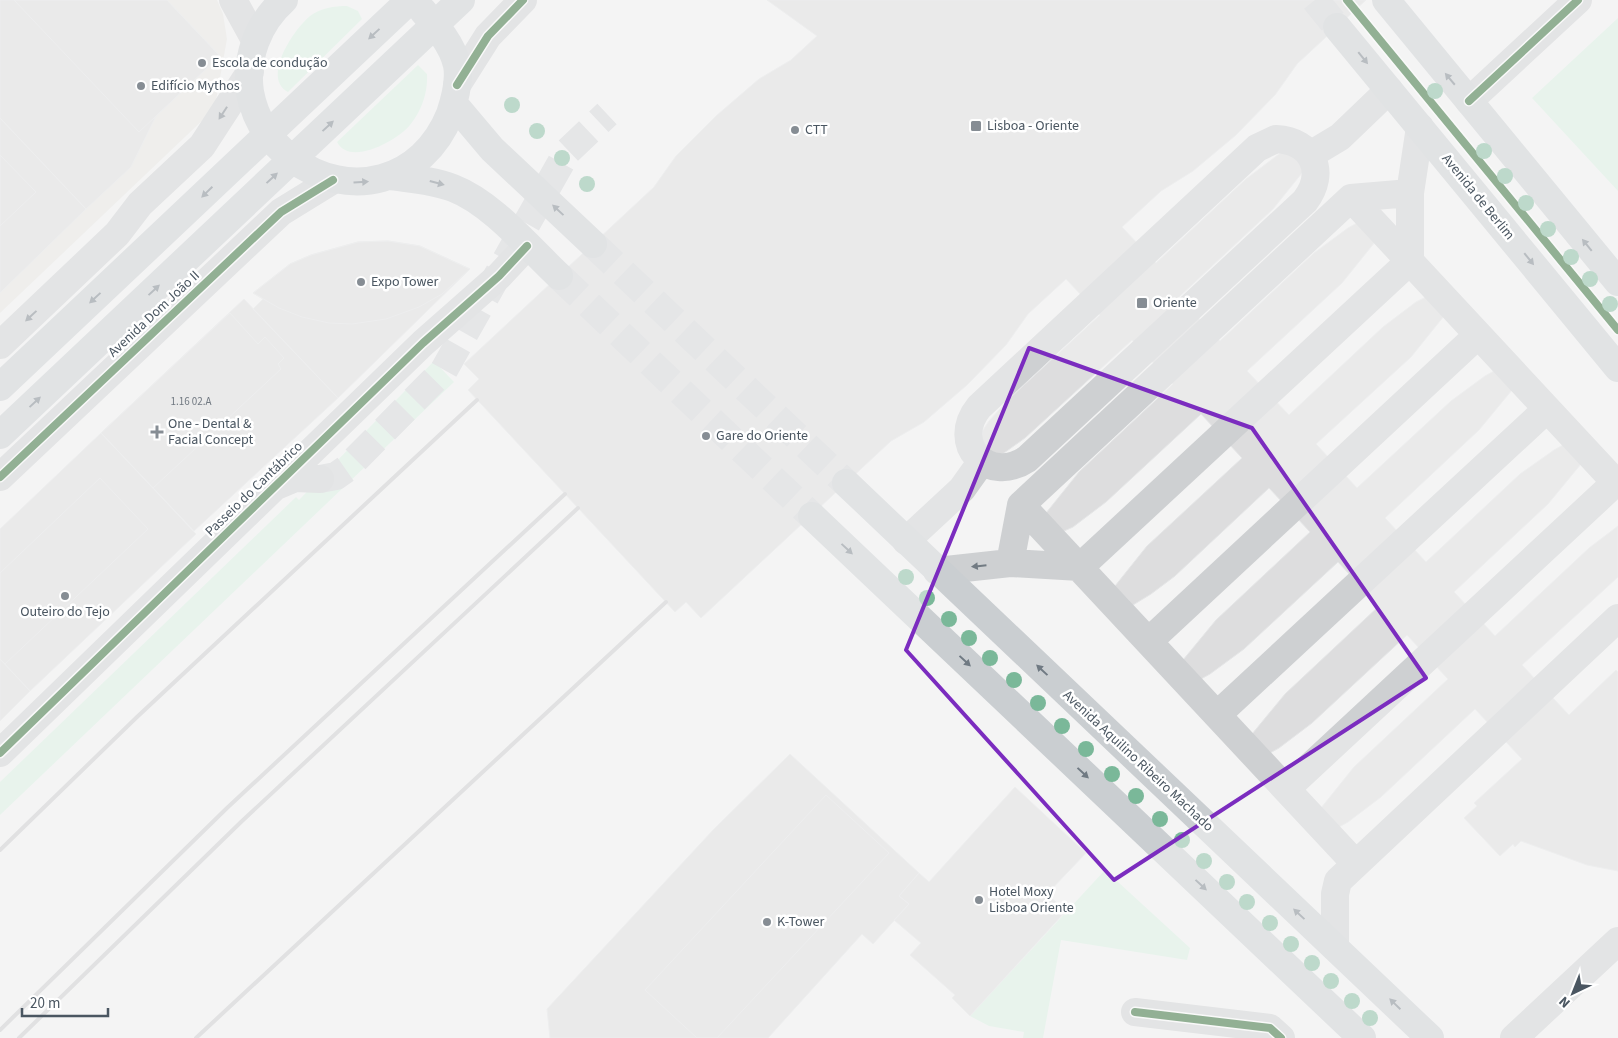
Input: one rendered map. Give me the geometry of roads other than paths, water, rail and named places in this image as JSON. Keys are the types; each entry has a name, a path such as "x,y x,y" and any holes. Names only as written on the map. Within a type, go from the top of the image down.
{"main road":[{"path":"284,0 265,21 255,40 250,72 253,107 268,135 279,148 310,172 332,180 352,182 389,176 432,181 455,189 486,207 559,276"},
{"path":"0,387 410,0 435,25 447,42 457,66 455,94 445,126 431,146 411,164 389,176"},
{"name":"Avenida Dom João II","path":"0,435 461,0"},
{"path":"1386,0 1469,101 1614,268"},
{"name":"Avenida de Berlim","path":"1337,27 1618,368"},
{"path":"455,94 492,148 593,244"},
{"name":"Avenida Aquilino Ribeiro Machado","path":"846,483 1430,1038"},
{"path":"812,516 1362,1038"}],"street":[{"path":"233,0 255,40"},
{"path":"455,94 488,36 523,0"},
{"path":"1469,101 1578,0"},
{"path":"0,345 117,234 140,204 202,146 250,72"},
{"path":"1310,155 1340,137 1390,90"},
{"path":"937,571 1010,563 1080,567 1410,261 1410,193 1420,127"},
{"path":"1276,139 1287,140 1298,144 1310,155 1316,170 1315,182 1305,201 1023,462 1002,468 982,460 971,448 968,437 972,416 979,407 1266,142 1276,139"},
{"name":"Avenida Dom João II","path":"0,476 281,212 332,180"},
{"path":"1010,563 1021,505 1351,198 1410,193"},
{"path":"1286,789 1617,484 1351,198"},
{"path":"117,234 168,228"},
{"name":"Passeio do Cantábrico","path":"0,753 423,343 499,276 527,246"},
{"path":"1149,641 1478,335"},
{"path":"1217,715 1547,408"},
{"path":"906,541 962,489 982,460"},
{"path":"275,487 286,480 295,478 320,479"},
{"path":"1021,505 1355,863"},
{"path":"1335,947 1336,885 1355,863 1618,618"},
{"path":"1514,1038 1618,941"},
{"path":"1134,1012 1270,1028 1281,1038"}],"tunnel":[{"path":"1315,0 1337,27"},
{"path":"320,479 336,476 346,469 444,370 567,152 607,114"},
{"path":"593,244 846,483"},
{"path":"559,276 812,516"}],"railway":[{"path":"0,850 137,717 477,400"},
{"path":"0,1030 227,808 565,494"},
{"path":"19,1038 241,822 578,508"},
{"path":"196,1038 666,602"}],"place":[{"name":"Escola de condução","path":"202,63"},
{"name":"Edifício Mythos","path":"141,86"},
{"name":"Lisboa - Oriente","path":"976,126"},
{"name":"CTT","path":"795,130"},
{"name":"Expo Tower","path":"361,282"},
{"name":"Oriente","path":"1142,303"},
{"name":"One - Dental & Facial Concept","path":"157,432"},
{"name":"Gare do Oriente","path":"706,436"},
{"name":"Outeiro do Tejo","path":"65,596"},
{"name":"Hotel Moxy Lisboa Oriente","path":"979,900"},
{"name":"K-Tower","path":"767,922"}]}
